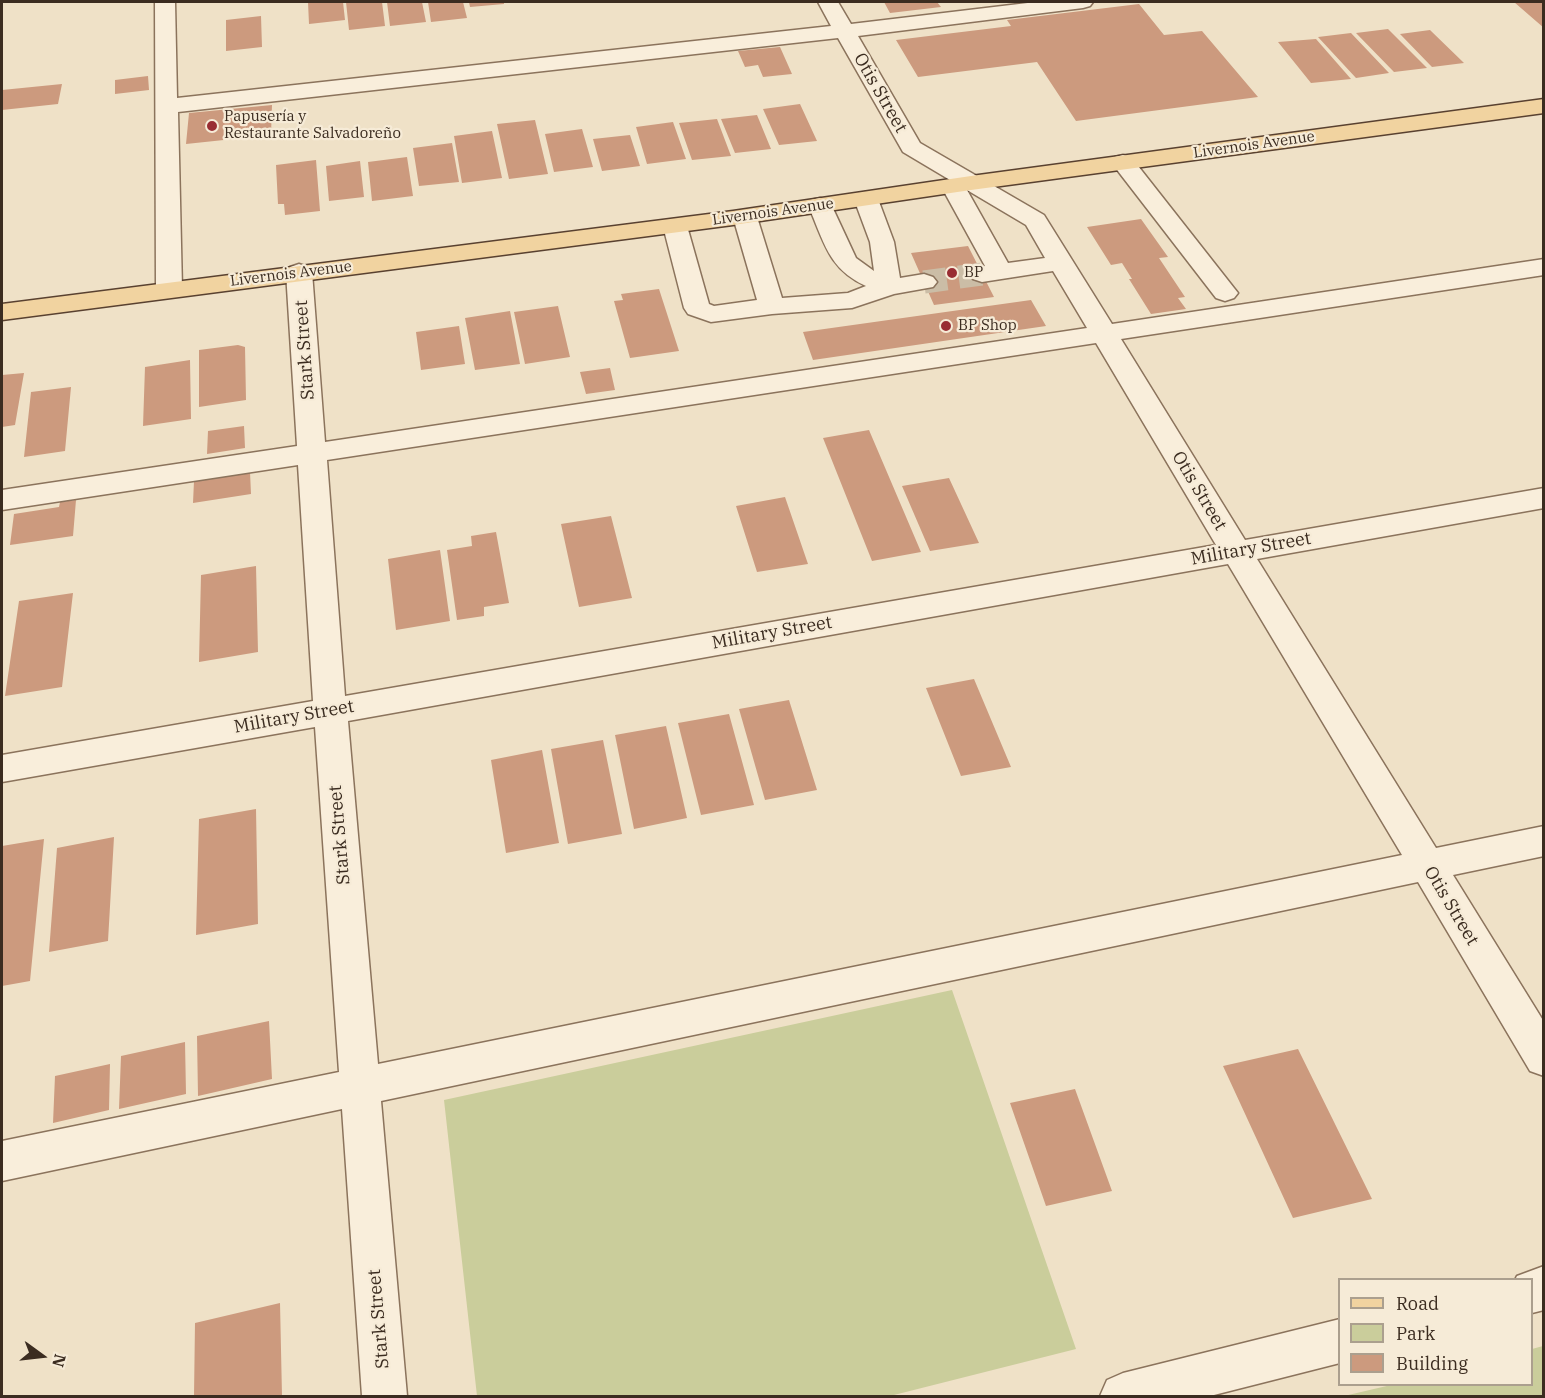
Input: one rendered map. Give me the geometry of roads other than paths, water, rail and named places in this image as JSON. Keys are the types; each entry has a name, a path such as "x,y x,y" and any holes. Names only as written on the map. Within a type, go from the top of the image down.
{"main road":[{"name":"Livernois Avenue","path":"2,312 299,272 745,217 962,184 1544,106"}],"street":[{"path":"165,2 169,289"},
{"name":"Otis Street","path":"828,2 911,147 962,184 1035,220 1544,1058"},
{"path":"167,106 844,31 1083,2"},
{"path":"1123,162 1225,293"},
{"path":"962,184 991,273 1060,263"},
{"path":"866,199 882,242 889,287"},
{"path":"820,205 845,261 858,273 889,287"},
{"path":"745,217 772,306"},
{"path":"675,226 698,308 711,314 772,306 852,300 889,287 924,282"},
{"path":"2,500 1544,267"},
{"name":"Stark Street","path":"299,272 330,711 386,1396"},
{"name":"Military Street","path":"2,769 1544,498"},
{"path":"2,1161 1544,841"},
{"path":"1123,1396 1338,1342"}],"tunnel":[{"path":"924,282 982,274"}],"place":[{"name":"Papusería y Restaurante Salvadoreño","path":"212,126"},
{"name":"BP","path":"952,273"},
{"name":"BP Shop","path":"946,326"}]}
